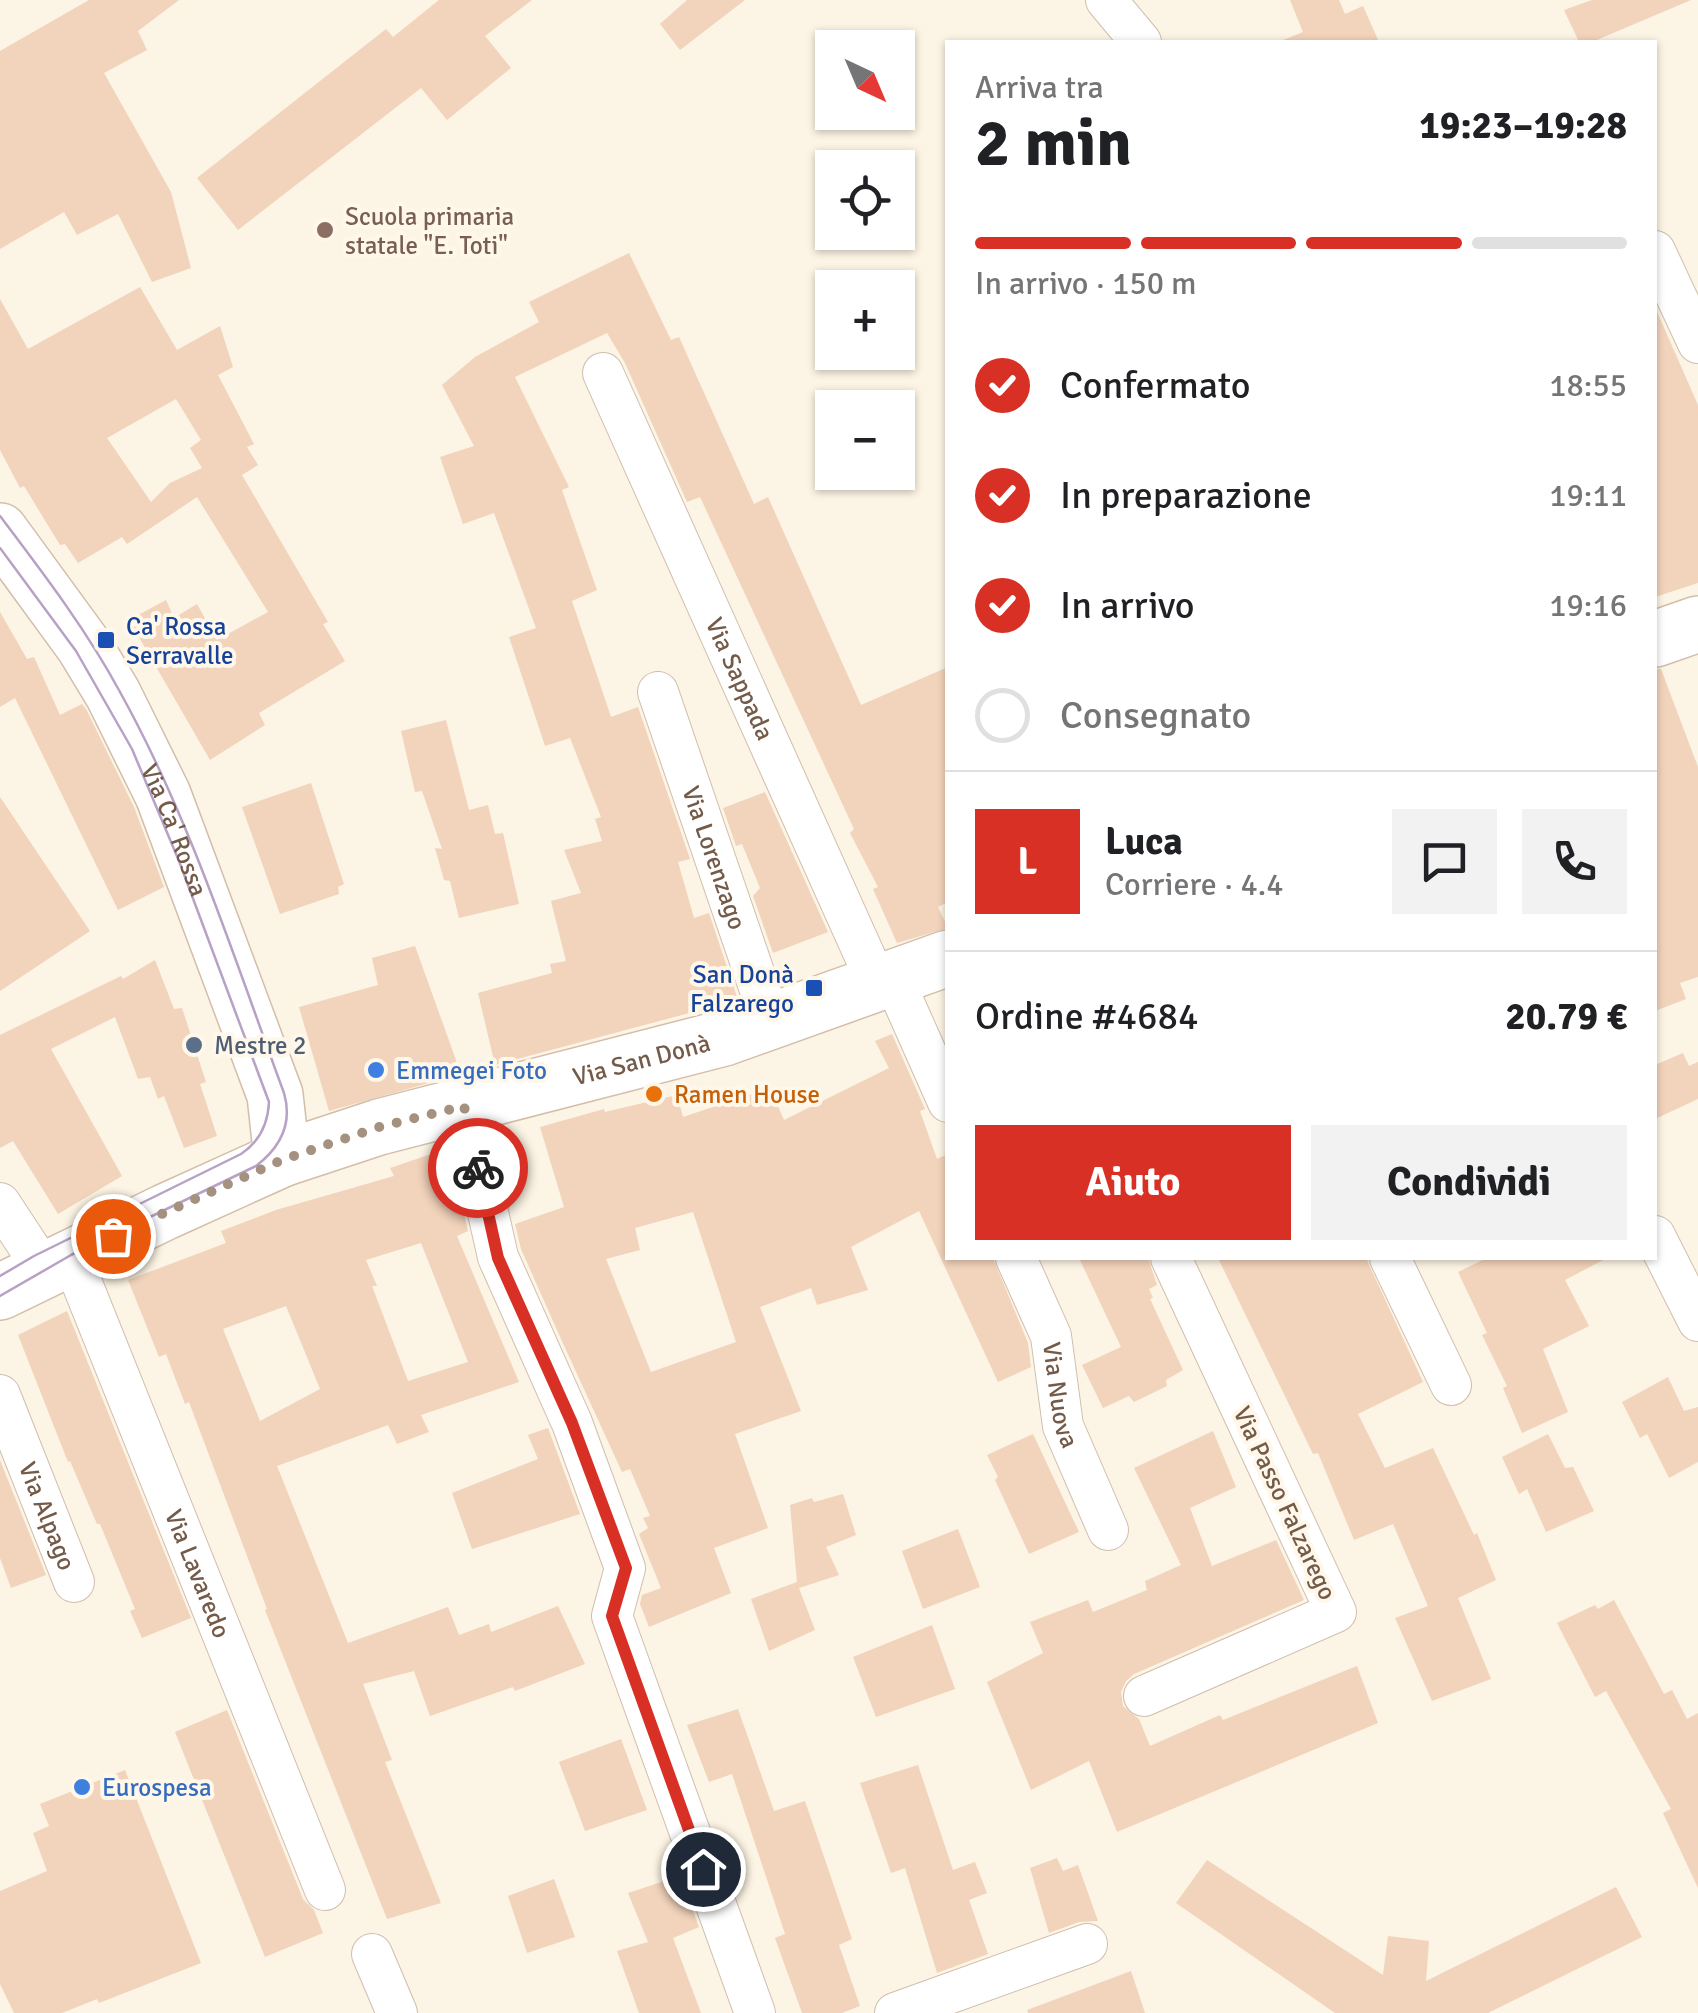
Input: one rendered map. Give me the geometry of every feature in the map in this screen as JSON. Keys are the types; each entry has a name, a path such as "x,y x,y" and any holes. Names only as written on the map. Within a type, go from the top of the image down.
{"street":[{"path":"1111,5 1140,40"},
{"path":"1657,255 1698,344"},
{"name":"Via Sappada","path":"603,374 885,981"},
{"name":"Via Ca' Rossa","path":"0,531 84,646 122,711 163,795 275,1095 282,1160"},
{"path":"1657,638 1698,624"},
{"name":"Via Lorenzago","path":"658,692 771,1022"},
{"name":"Via San Donà","path":"38,1273 282,1160 379,1127 669,1054 945,959"},
{"path":"885,981 945,1096"},
{"path":"464,1106 498,1258 572,1423 626,1568 612,1616 755,2013"},
{"name":"Via Lavaredo","path":"0,1203 38,1273 325,1890"},
{"path":"1657,1240 1698,1320"},
{"name":"Via Nuova","path":"1017,1260 1051,1336 1063,1426 1108,1530"},
{"name":"Via Passo Falzarego","path":"1144,1696 1336,1612 1173,1260"},
{"path":"1391,1260 1451,1385"},
{"name":"Via Alpago","path":"0,1395 74,1582"},
{"path":"896,2013 1086,1944"},
{"path":"372,1954 397,2013"}],"building":[{"path":"89,0 179,0 138,31 147,50 104,73 171,192 191,268 152,282 118,214 77,235 64,212 0,249 0,51"},
{"path":"439,0 532,0 485,36 511,68 447,120 421,88 238,230 197,178 386,29 393,37"},
{"path":"687,0 745,0 680,50 660,24"},
{"path":"1290,0 1339,0 1345,14 1363,6 1378,40 1283,40 1303,32"},
{"path":"1592,0 1691,0 1597,40 1578,40 1564,10"},
{"path":"629,253 671,340 679,337 754,504 768,497 861,705 945,668 945,904 938,907 945,929 897,943 873,889 878,887 850,833 854,829 700,497 687,502 625,363 607,333 515,377 569,487 562,490 597,590 572,601 611,717 638,707 690,859 678,862 694,918 709,913 738,1000 495,1065 478,993 552,973 550,964 566,961 551,901 581,893 564,850 602,841 595,819 601,817 570,738 545,746 509,637 536,628 494,513 463,524 440,457 474,446 442,385 475,357 539,322 529,302"},
{"path":"140,287 177,350 220,326 233,367 218,375 254,444 247,447 258,465 242,475 328,622 323,624 345,661 259,713 265,725 210,760 129,620 166,600 174,618 197,604 217,640 268,612 197,497 127,544 122,537 78,563 65,544 60,545 24,486 20,488 0,450 0,299 28,349","holes":["176,399 201,440 190,448 202,468 170,483 151,502 107,438"]},
{"path":"1657,312 1698,405 1698,583 1657,596"},
{"path":"0,612 27,659 34,657 60,715 82,704 86,709 134,807 164,887 118,910 15,698 0,707"},
{"path":"1657,669 1661,669 1698,767 1698,977 1680,983 1686,999 1657,1010"},
{"path":"446,720 469,810 488,805 495,834 503,833 519,904 459,918 450,881 444,880 435,848 442,849 422,791 415,792 401,731"},
{"path":"311,783 344,884 338,887 339,894 280,914 242,807"},
{"path":"765,792 828,932 773,953 753,896 760,888 742,844 736,846 723,808"},
{"path":"0,797 90,931 0,991"},
{"path":"415,946 461,1074 329,1111 299,1007 378,985 372,958"},
{"path":"155,960 174,1009 182,1008 206,1082 200,1084 217,1136 184,1148 164,1096 158,1099 150,1077 138,1079 115,1017 51,1049 122,1176 58,1214 13,1141 0,1148 0,1035 121,976 123,979"},
{"path":"892,1034 925,1109 920,1111 937,1159 945,1155 945,1260 994,1260 1028,1343 1031,1367 998,1382 919,1211 851,1247 868,1290 817,1305 811,1288 760,1307 801,1411 735,1434 768,1528 714,1548 731,1593 649,1627 640,1604 642,1595 661,1588 639,1534 648,1528 643,1518 650,1516 630,1469 622,1472 521,1249 515,1224 564,1207 540,1127 677,1095 683,1117 770,1088 784,1120 889,1068 875,1041","holes":["693,1212 736,1342 651,1372 606,1259 640,1250 635,1228"]},
{"path":"1683,1053 1689,1066 1698,1062 1698,1099 1657,1118 1657,1064"},
{"path":"449,1148 468,1231 457,1236 519,1382 421,1415 429,1432 397,1444 388,1425 277,1466 348,1643 448,1607 459,1635 489,1624 491,1632 558,1606 585,1664 515,1691 513,1687 430,1716 414,1671 363,1684 392,1760 385,1762 441,1903 387,1919 265,1610 189,1402 185,1404 166,1354 159,1357 128,1280 226,1243 221,1231 276,1210 394,1176 390,1168","holes":["421,1243 468,1362 408,1381 366,1260","286,1306 320,1389 260,1421 223,1329"]},
{"path":"1080,1260 1149,1260 1157,1285 1149,1289 1153,1298 1150,1299 1183,1370 1166,1380 1167,1386 1134,1402 1129,1396 1103,1408 1082,1365 1121,1347"},
{"path":"1219,1260 1367,1260 1423,1382 1358,1414 1385,1468 1433,1448 1474,1535 1477,1533 1496,1580 1458,1598 1491,1679 1432,1701 1395,1618 1428,1606 1393,1524 1354,1540 1318,1453 1313,1454"},
{"path":"1483,1260 1603,1260 1565,1280 1589,1326 1543,1349 1568,1412 1522,1433 1503,1388 1507,1386 1482,1335 1487,1333 1458,1272"},
{"path":"67,1311 191,1618 142,1638 130,1611 135,1609 100,1524 68,1462 18,1335"},
{"path":"1668,1377 1684,1411 1698,1407 1698,1462 1669,1478 1647,1434 1640,1438 1622,1402"},
{"path":"548,1428 580,1514 472,1549 452,1493 538,1459 528,1435"},
{"path":"1213,1431 1236,1487 1190,1508 1212,1566 1276,1540 1304,1600 1134,1674 1121,1692 1123,1706 1139,1719 1150,1746 1220,1715 1223,1720 1357,1666 1378,1723 1117,1832 1089,1761 1031,1790 987,1682 1043,1653 1030,1622 1088,1600 1093,1612 1147,1590 1145,1581 1181,1565 1134,1468"},
{"path":"1033,1434 1079,1532 1029,1554 987,1455"},
{"path":"1548,1434 1565,1468 1573,1467 1594,1511 1546,1532 1527,1489 1519,1494 1502,1457"},
{"path":"0,1460 46,1575 11,1588 0,1558"},
{"path":"843,1494 856,1535 826,1547 839,1575 799,1588 815,1630 769,1651 751,1599 797,1582 790,1505"},
{"path":"958,1529 980,1587 923,1609 902,1551"},
{"path":"1614,1600 1664,1694 1672,1690 1687,1719 1698,1713 1698,1888 1663,1813 1671,1809 1606,1691 1595,1697 1557,1623"},
{"path":"932,1625 955,1689 876,1717 853,1657"},
{"path":"738,1709 774,1811 805,1801 852,1939 839,1945 860,2006 842,2013 802,2013 775,1938 785,1934 732,1774 709,1782 687,1725"},
{"path":"227,1710 303,1899 314,1910 323,1933 265,1957 175,1732"},
{"path":"621,1739 647,1810 585,1831 559,1762"},
{"path":"918,1765 953,1870 975,1862 987,1893 969,1900 988,1954 937,1973 905,1868 891,1873 860,1783"},
{"path":"125,1770 201,1963 99,2003 97,1999 62,2013 14,2013 0,1984 0,1891 47,1871 33,1833 49,1826 40,1804"},
{"path":"1057,1858 1063,1871 1078,1865 1098,1921 1079,1922 1049,1933 1030,1868"},
{"path":"1207,1860 1383,1975 1388,1936 1429,1941 1426,1981 1616,1887 1642,1937 1488,2013 1335,2013 1176,1903"},
{"path":"680,1876 699,1927 673,1938 701,2013 639,2013 617,1951 648,1942 628,1893"},
{"path":"554,1879 575,1937 527,1953 508,1896"},
{"path":"1131,1971 1145,2013 1028,2013 1027,2010"}],"tram line":[{"path":"0,516 93,646 145,740 210,889 284,1093 287,1115 278,1143 256,1166 71,1255 0,1296"},
{"path":"0,548 76,651 132,749 179,861 269,1102 261,1132 241,1154 0,1276"}],"way so far":[{"path":"113,1236 282,1160 379,1127 464,1106 478,1168"}],"place":[{"name":"Scuola primaria statale \"E. Toti\"","path":"325,230"},
{"name":"Ca' Rossa Serravalle","path":"106,640"},
{"name":"San Donà Falzarego","path":"814,988"},
{"name":"Mestre 2","path":"194,1045"},
{"name":"Emmegei Foto","path":"376,1070"},
{"name":"Ramen House","path":"654,1094"},
{"name":"Eurospesa","path":"82,1787"}],"route":[{"path":"478,1168 498,1258 572,1423 626,1568 612,1616 703,1869"}]}
